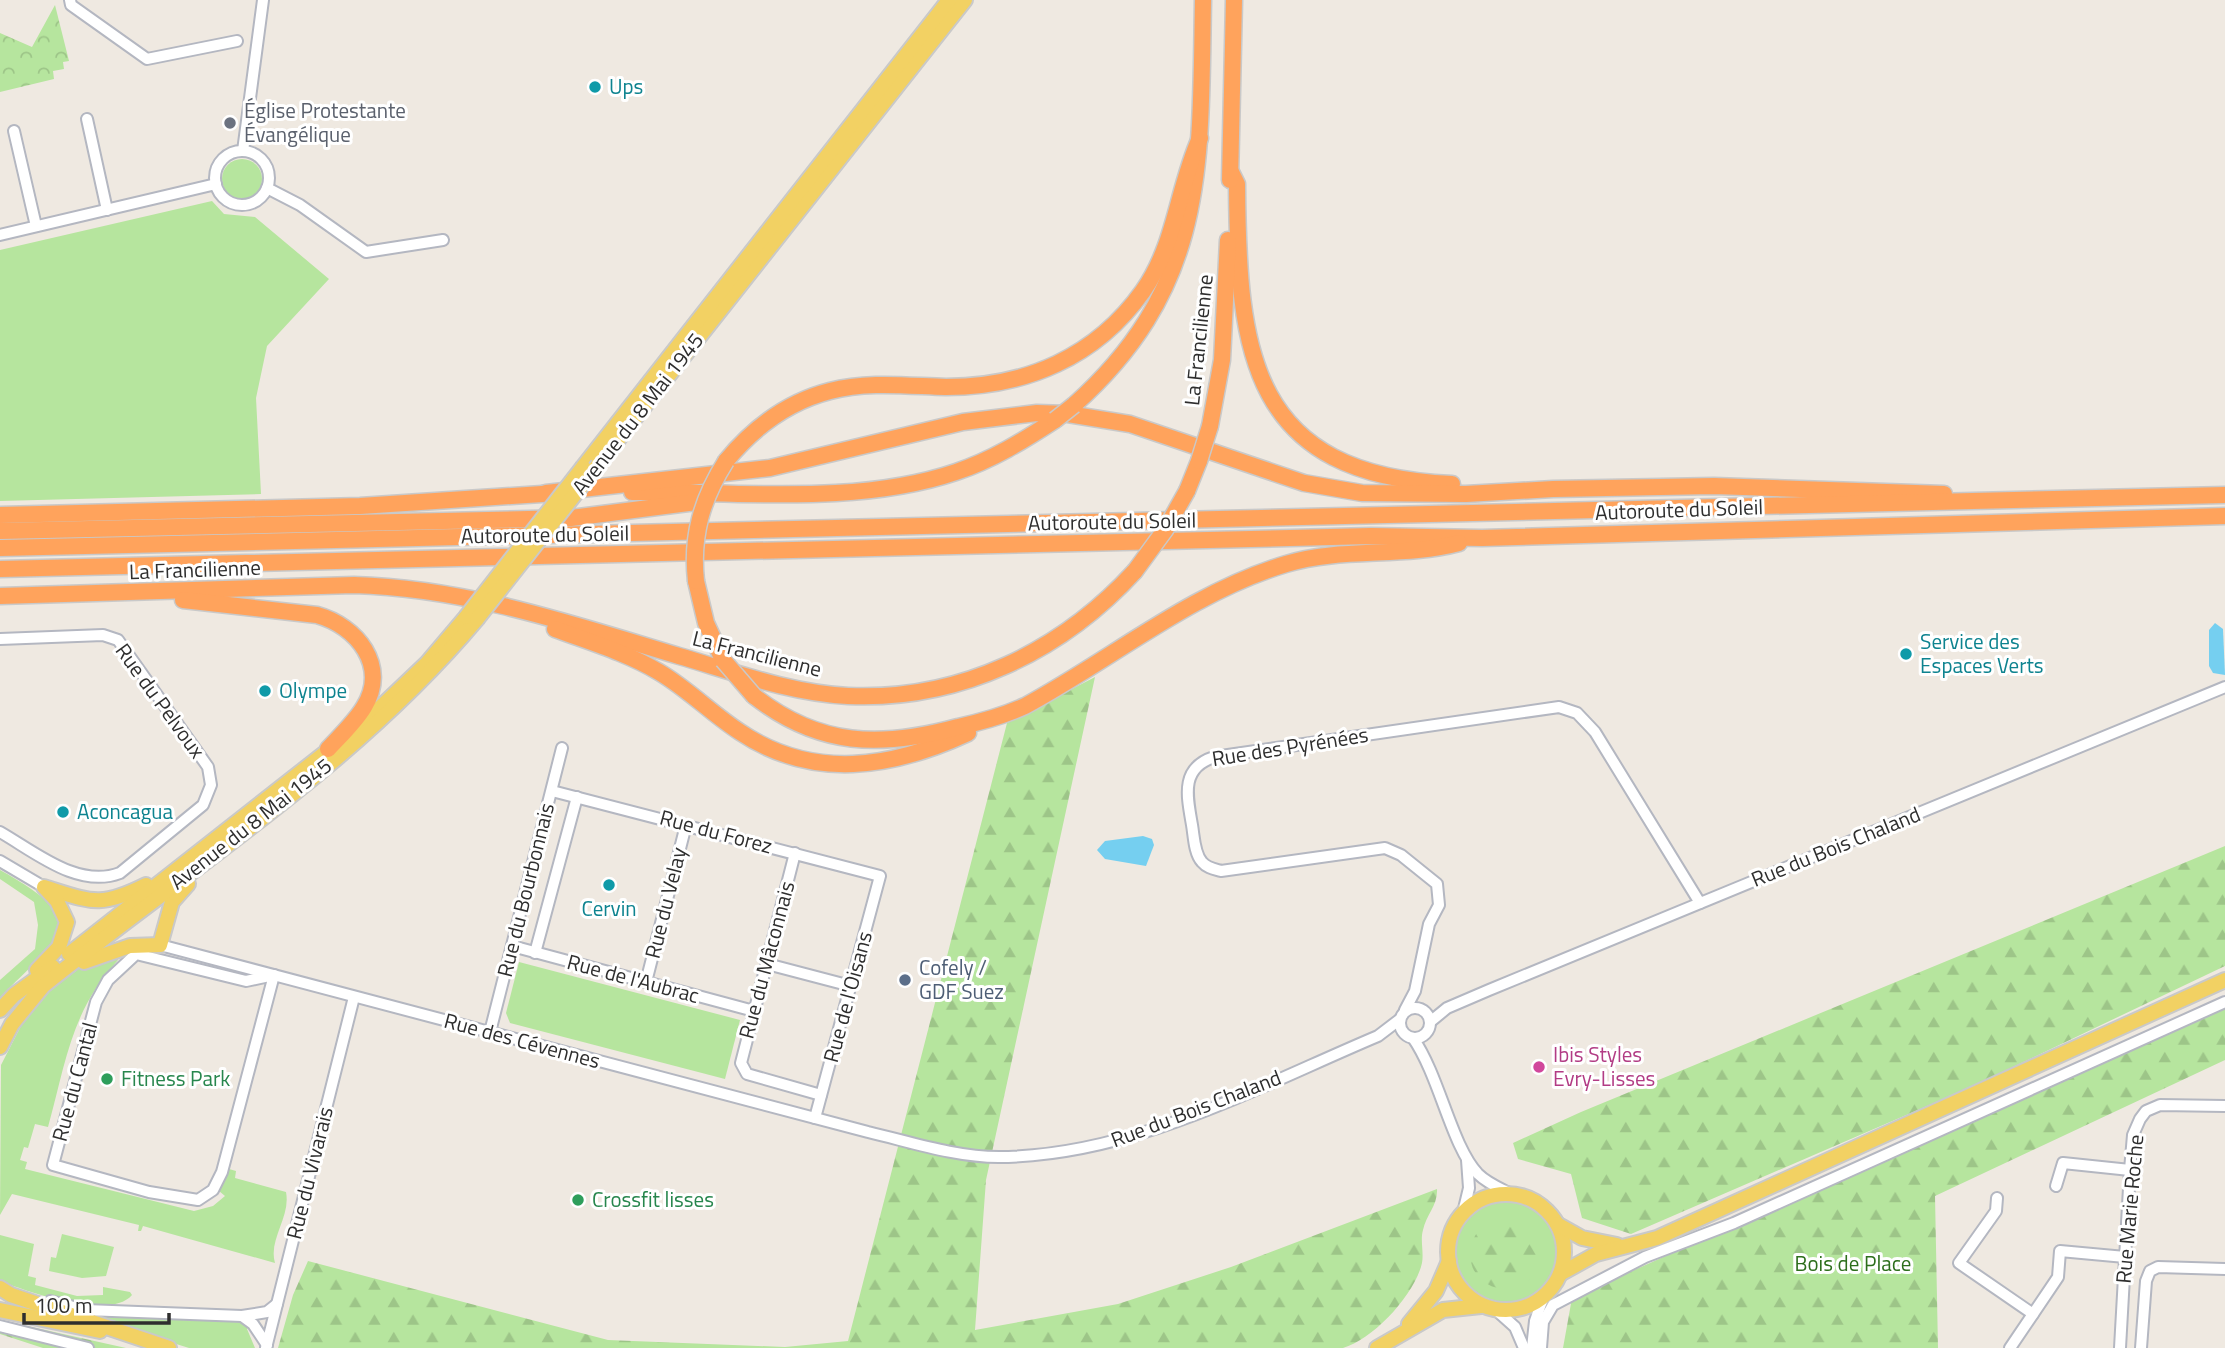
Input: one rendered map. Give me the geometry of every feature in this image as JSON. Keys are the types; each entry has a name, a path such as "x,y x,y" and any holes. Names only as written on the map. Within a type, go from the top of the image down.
{"highway":[{"name":"La Francilienne","path":"0,515 360,506 546,493 762,494 882,488 937,478 1005,452 1074,405 1131,346 1169,282 1192,212 1200,138 1203,0"},
{"name":"La Francilienne","path":"0,596 354,585 418,589 503,605 772,683 822,693 872,696 949,685 1023,659 1071,629 1135,571 1165,530 1187,491 1199,461 1210,426 1224,341 1234,0"},
{"path":"1009,713 921,736 867,740 833,736 805,727 776,713 754,696 723,660 708,630 696,581 694,555 699,517 713,482 726,461 748,436 779,412 821,393 868,386 962,386 998,383 1051,368 1082,352 1116,323 1156,271 1175,226 1188,166 1200,138"},
{"path":"1231,172 1237,184 1239,275 1252,356 1270,396 1300,432 1338,459 1386,476 1439,484 1553,489"},
{"path":"546,493 770,468 964,422 1037,413 1068,414 1130,424 1279,475 1345,491 1402,495 1553,489 1808,488 1916,491 1999,499"},
{"path":"0,531 580,517 762,494"},
{"name":"Autoroute du Soleil","path":"0,548 2225,495"},
{"name":"Autoroute du Soleil","path":"0,569 1371,536 1482,538 2225,516"},
{"path":"418,589 546,626 623,654 673,681 754,741 811,763 861,765 911,755 1009,713 1070,681 1203,598 1257,574 1315,557 1438,549 1482,538"},
{"path":"124,594 301,612 327,618 345,627 366,650 372,670 370,691 363,709 328,749"}],"main road":[{"name":"Avenue du 8 Mai 1945","path":"0,1047 25,1006 55,977 205,862 383,718 436,668 471,618 949,0"},
{"name":"Avenue du 8 Mai 1945","path":"590,466 965,0"},
{"name":"Avenue du 8 Mai 1945","path":"0,1010 14,995 367,720 471,618"},
{"path":"55,977 97,955 130,946 160,945 172,902 205,862"},
{"path":"44,887 82,899 115,900 172,871"},
{"path":"14,995 59,947 65,935 66,922 62,911 44,887"},
{"path":"1560,1274 1596,1254 1657,1238 2225,980"},
{"path":"1384,1345 1430,1300 1448,1261 1451,1233 1463,1213 1483,1198 1510,1194 1534,1201 1557,1224 1582,1238 1629,1246"},
{"path":"1384,1345 1443,1310 1465,1305 1520,1309 1543,1298 1560,1274 1564,1255 1557,1224"},
{"path":"1448,1261 1458,1285 1490,1308"},
{"path":"5,1292 169,1348"},
{"path":"0,1310 143,1339"}],"street":[{"path":"70,0 71,5 147,59 237,41"},
{"path":"243,151 264,0"},
{"path":"87,119 107,210"},
{"path":"14,131 36,226"},
{"path":"243,151 251,152 264,162 270,177 259,200 242,205 225,199 216,184 221,161 235,152 243,151"},
{"path":"0,235 216,184"},
{"path":"267,188 300,205 366,252 443,240"},
{"name":"Rue du Pelvoux","path":"0,639 103,635 118,640 208,767 211,785 202,805 120,873 112,876 81,876 0,832"},
{"name":"Rue du Bois Chaland","path":"1402,1015 1447,1008 2225,687"},
{"name":"Rue des Pyrénées","path":"1402,1015 1415,992 1425,936 1439,905 1437,884 1430,876 1385,848 1221,871 1209,868 1200,860 1196,849 1186,791 1194,768 1214,757 1559,707 1577,713 1587,720 1700,903"},
{"name":"Rue du Bourbonnais","path":"490,1032 562,748"},
{"name":"Rue du Forez","path":"552,791 880,876"},
{"name":"Rue du Bourbonnais","path":"536,953 577,797"},
{"name":"Rue du Velay","path":"646,982 686,825"},
{"name":"Rue du Mâconnais","path":"795,853 742,1068 747,1074 821,1095"},
{"path":"0,862 44,887"},
{"name":"Rue de l'Oisans","path":"815,1118 880,876"},
{"name":"Rue des Cévennes","path":"160,945 884,1136"},
{"name":"Rue de l'Aubrac","path":"512,946 754,1011"},
{"name":"Rue du Cantal","path":"143,954 246,981 274,975 222,1172 206,1197 187,1201 53,1165 96,1002 108,980 128,959 143,954"},
{"path":"767,964 851,986"},
{"name":"Rue des Pyrénées","path":"1415,992 1428,1027"},
{"name":"Rue du Vivarais","path":"267,1347 354,997"},
{"path":"1541,1348 1543,1322 1553,1305 1645,1257 1734,1223 2225,1002"},
{"name":"Rue du Bois Chaland","path":"1408,1036 1428,1027 1447,1008"},
{"path":"1378,1037 1402,1015 1408,1036 1426,1057 1468,1160 1485,1181 1510,1194"},
{"path":"1426,1057 1428,1027"},
{"path":"1378,1037 1408,1036"},
{"name":"Rue du Bois Chaland","path":"884,1136 952,1152 997,1157 1045,1155 1094,1148 1151,1131 1378,1037"},
{"name":"Rue Marie Roche","path":"2120,1348 2133,1135 2146,1111 2160,1105 2225,1106"},
{"path":"1463,1213 1469,1188 1468,1160"},
{"path":"2056,1186 2063,1163 2130,1170"},
{"path":"1997,1198 1996,1211 1959,1263 2033,1314"},
{"path":"2010,1348 2058,1277 2060,1251 2125,1257"},
{"path":"2141,1348 2146,1281 2150,1271 2158,1266 2225,1269"},
{"path":"5,1292 86,1310 242,1316 267,1312 277,1304"},
{"path":"1532,1348 1535,1321 1543,1298"},
{"path":"1490,1308 1515,1326 1524,1348"},
{"path":"242,1316 253,1324 267,1347"},
{"path":"0,1326 88,1348"}],"green space":[{"path":"55,5 69,61 63,62 64,69 53,71 54,79 0,92 0,33 32,47"},
{"path":"242,159 256,165 262,179 256,193 242,199 228,193 222,179 228,165"},
{"path":"212,201 224,214 255,217 329,279 267,346 256,398 261,494 0,501 0,250"},
{"path":"1095,677 986,1180 975,1330 1118,1304 1231,1267 1437,1189 1436,1200 1423,1230 1422,1263 1418,1275 1402,1301 1380,1325 1343,1348 278,1348 293,1295 308,1261 608,1340 785,1347 848,1341 1007,723"},
{"path":"2225,846 2225,966 1971,1087 1631,1234 1582,1218 1571,1174 1518,1159 1513,1143 1581,1112"},
{"path":"0,870 31,889 50,905 60,918 60,931 52,945 0,998 0,980 35,949 38,925 34,902 0,879"},
{"path":"115,954 118,960 90,998 72,1038 48,1127 35,1124 28,1148 24,1147 20,1160 27,1162 25,1169 194,1211 213,1206 225,1196 219,1191 229,1169 236,1171 235,1178 286,1192 285,1210 274,1245 275,1263 143,1226 141,1231 138,1231 139,1225 12,1194 0,1215 1,1065 22,1024 50,991 81,967"},
{"path":"519,962 740,1020 725,1079 510,1023 506,1013"},
{"name":"Bois de Place","path":"2225,1005 2225,1060 1935,1196 1938,1348 1563,1348 1572,1298"},
{"path":"1506,1200 1525,1204 1542,1215 1553,1232 1557,1251 1553,1270 1542,1287 1525,1298 1506,1302 1487,1298 1470,1287 1459,1270 1455,1251 1459,1232 1470,1215 1487,1204"},
{"path":"1505,1219 1524,1225 1534,1235 1540,1254 1534,1273 1524,1283 1505,1289 1486,1283 1476,1273 1470,1254 1476,1235 1486,1225"},
{"path":"62,1234 114,1247 106,1276 82,1278 49,1271 51,1257 56,1258"},
{"path":"0,1235 34,1244 28,1276 36,1278 35,1285 77,1296 103,1295 103,1287 130,1292 132,1295 121,1302 88,1305 49,1297 0,1281"},
{"path":"84,1315 242,1321 248,1325 247,1329 255,1348 189,1348"},
{"path":"0,1320 126,1348 43,1348 0,1334"}],"water":[{"path":"2215,623 2223,629 2225,675 2213,673 2209,666 2209,630"},
{"path":"1143,836 1152,839 1154,845 1146,866 1105,859 1097,850 1105,841"}],"place":[{"name":"Ups","path":"595,87"},
{"name":"Église Protestante Évangélique","path":"230,123"},
{"name":"Service des Espaces Verts","path":"1906,654"},
{"name":"Olympe","path":"265,691"},
{"name":"Aconcagua","path":"63,812"},
{"name":"Cervin","path":"609,885"},
{"name":"Cofely / GDF Suez","path":"905,980"},
{"name":"Ibis Styles Evry-Lisses","path":"1539,1067"},
{"name":"Fitness Park","path":"107,1079"},
{"name":"Crossfit lisses","path":"578,1200"}]}
